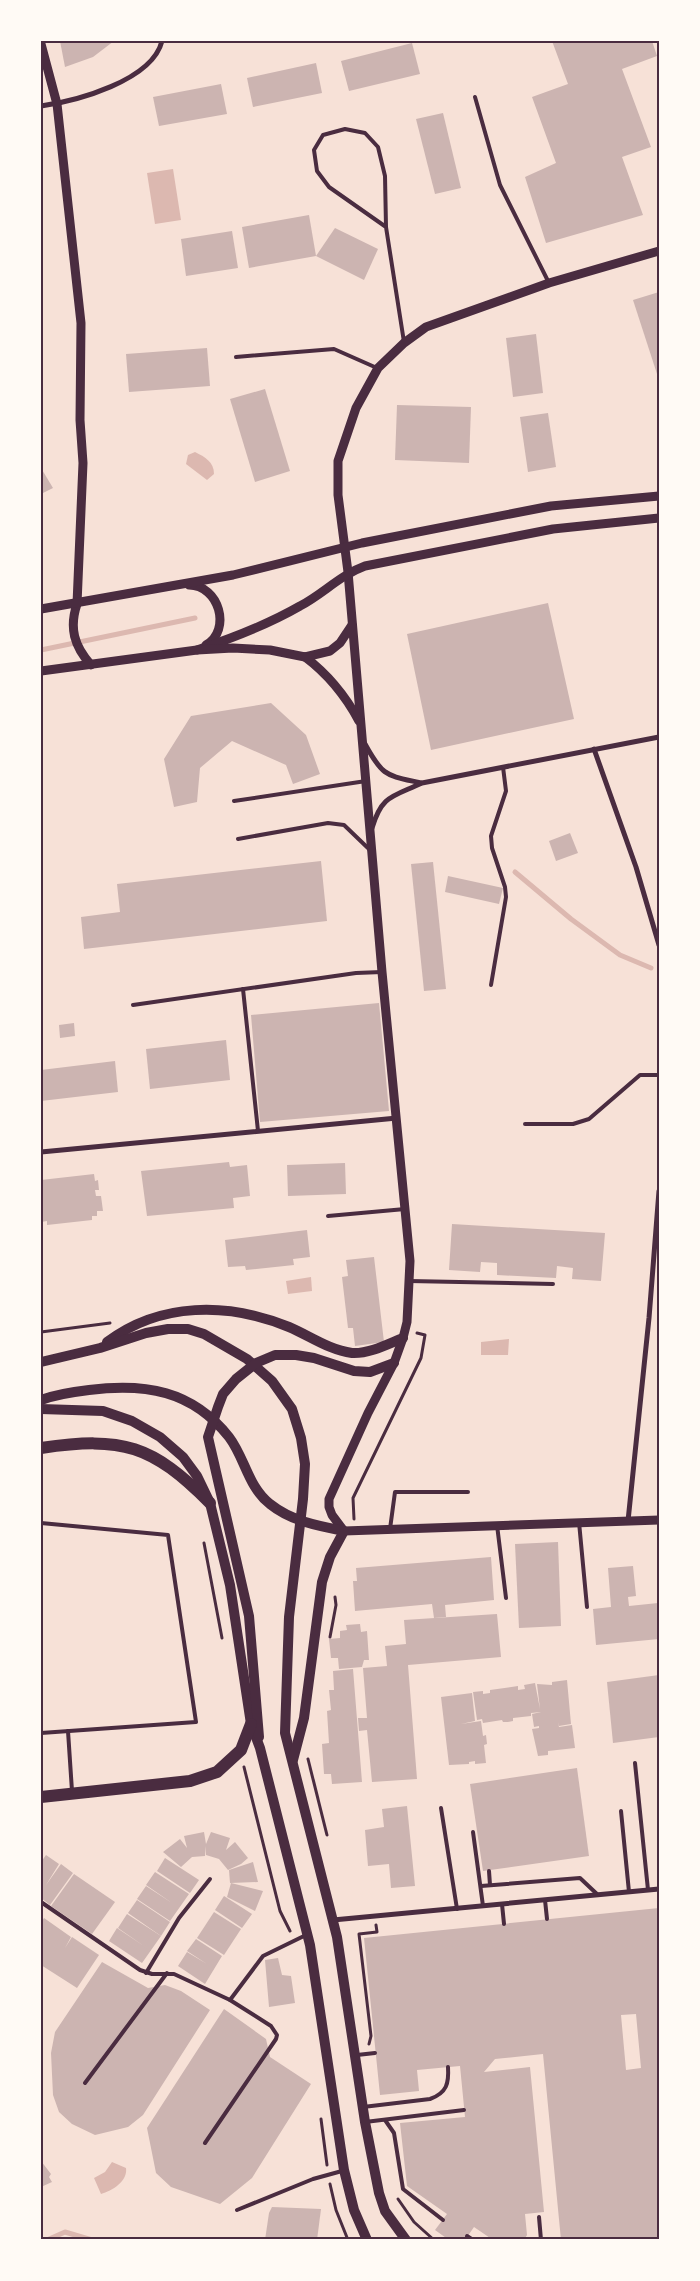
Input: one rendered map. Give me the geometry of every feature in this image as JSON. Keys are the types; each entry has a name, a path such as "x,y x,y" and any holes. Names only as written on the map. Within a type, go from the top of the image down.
{"main road":[{"path":"100,1348 125,1329 144,1321 198,1309 225,1310 264,1318 329,1347 354,1353 376,1349 403,1338"},
{"path":"41,1362 100,1348 146,1333 181,1328 204,1334 247,1359 282,1391 292,1410 301,1438 304,1464 303,1490 289,1617 286,1723 292,1763 333,1920 365,2122 379,2193 385,2211 406,2240"},
{"path":"260,1748 249,1616 235,1549 211,1458 208,1437 223,1394 236,1379 256,1363 275,1355 296,1355 314,1358 354,1371 370,1372 394,1363"},
{"path":"41,1400 56,1394 134,1386 160,1390 183,1400 208,1416 228,1436 238,1450 253,1484 268,1503 287,1516 322,1527 344,1531 330,1557 322,1582 304,1718 292,1763"},
{"path":"41,1410 104,1411 132,1421 160,1437 183,1457 197,1476 210,1504 230,1585 251,1724 260,1748 307,1935 344,2170 354,2210 367,2240"},
{"path":"41,1448 77,1443 101,1443 139,1449 152,1455 188,1481 210,1504"},
{"path":"41,1797 190,1781 217,1772 241,1750 251,1724"}],"street":[{"path":"41,106 92,95 120,82 145,66 160,48 162,41"},
{"path":"41,44 57,104 81,323 80,420 83,463 77,604 73,617 76,643 82,655 91,665"},
{"path":"659,251 549,282 426,327 404,342 378,368 356,408 338,460 338,495 353,622 371,831 371,852 410,1261 403,1338 394,1363 368,1413 330,1498 329,1507 332,1515 344,1531 659,1520"},
{"path":"41,609 233,575 345,548 551,506 659,496"},
{"path":"197,650 251,632 302,605 348,572 365,566 553,529 659,518"},
{"path":"179,585 194,585 207,591 216,602 220,616 218,631 209,643 197,650"},
{"path":"41,671 197,650 233,648 270,650 305,657 330,651 348,634 353,622"},
{"path":"305,657 323,671 338,687 362,726"},
{"path":"371,831 378,809 387,799 422,784 594,748 659,737"},
{"path":"363,740 377,766 386,775 422,784"},
{"path":"594,748 636,867 659,945"},
{"path":"41,1152 397,1118"},
{"path":"628,1521 649,1318 659,1191"},
{"path":"333,1920 659,1889"}],"lane":[{"path":"475,97 500,185 549,282"},
{"path":"386,227 329,187 317,170 314,150 323,135 344,129 365,133 378,147 385,176 386,227 404,342"},
{"path":"236,357 334,348 378,368"},
{"path":"491,985 506,897 505,887 492,848 491,836 506,791 503,767"},
{"path":"234,801 366,781"},
{"path":"238,839 328,823 344,825 352,830 371,852"},
{"path":"133,1005 356,973 382,972"},
{"path":"244,989 258,1131"},
{"path":"525,1124 573,1124 589,1119 640,1075 659,1075"},
{"path":"328,1216 405,1209"},
{"path":"409,1281 553,1284"},
{"path":"390,1529 395,1492 468,1492"},
{"path":"579,1522 587,1607"},
{"path":"41,1523 168,1535 196,1722 41,1733"},
{"path":"498,1525 506,1598"},
{"path":"68,1731 72,1795"},
{"path":"634,1763 648,1890"},
{"path":"441,1808 457,1909"},
{"path":"621,1811 629,1892"},
{"path":"473,1832 483,1906"},
{"path":"489,1871 490,1886"},
{"path":"481,1886 580,1878 587,1882 598,1895"},
{"path":"146,1973 179,1918 210,1879"},
{"path":"545,1900 547,1919"},
{"path":"41,1902 146,1973 167,1973 181,1977 230,2000 271,2026 277,2035 276,2040 205,2143"},
{"path":"502,1904 504,1924"},
{"path":"230,2000 263,1956 307,1935"},
{"path":"85,2083 167,1973"},
{"path":"355,2055 375,2053"},
{"path":"363,2107 430,2099 440,2096 449,2082 448,2067"},
{"path":"365,2122 464,2110"},
{"path":"385,2120 392,2126 394,2133 402,2189 443,2220"},
{"path":"237,2210 312,2179 344,2170"},
{"path":"539,2217 541,2240"},
{"path":"467,2236 473,2240"}],"path":[{"path":"203,1541 224,1647"},
{"path":"241,1750 280,1911 295,1941"},
{"path":"320,2117 328,2175 336,2210 348,2240"}],"shaded area":[{"path":"173,169 181,220 155,224 147,173"},
{"path":"195,452 211,463 214,470 214,474 207,480 186,464 188,455"},
{"path":"311,1277 312,1291 288,1294 286,1281"},
{"path":"509,1339 508,1355 481,1355 481,1342"},
{"path":"112,2162 126,2168 126,2173 118,2185 101,2194 94,2178 105,2172"}],"building":[{"path":"60,41 114,41 93,57 65,67"},
{"path":"552,41 652,41 657,56 622,69 651,147 622,157 643,215 546,243 525,177 556,163 532,97 568,84"},
{"path":"412,43 420,74 349,91 341,61"},
{"path":"316,63 322,93 253,107 247,78"},
{"path":"221,84 227,114 159,126 153,97"},
{"path":"443,113 461,188 435,194 416,119"},
{"path":"309,215 316,256 249,268 242,227"},
{"path":"335,228 378,249 364,280 316,256"},
{"path":"232,231 238,268 186,276 181,239"},
{"path":"659,292 659,377 658,377 633,300"},
{"path":"536,334 543,393 513,397 506,338"},
{"path":"207,348 210,386 129,392 126,354"},
{"path":"265,389 290,471 255,482 230,399"},
{"path":"397,405 471,407 469,463 395,460"},
{"path":"548,413 556,467 528,472 520,417"},
{"path":"41,468 53,488 41,494"},
{"path":"548,603 574,719 431,750 407,634"},
{"path":"271,703 306,735 320,774 293,784 286,765 232,741 200,768 197,802 174,807 164,759 191,716"},
{"path":"570,833 578,853 556,861 549,841"},
{"path":"321,861 327,921 84,949 81,917 120,912 117,884"},
{"path":"433,862 446,989 424,991 411,864"},
{"path":"448,876 503,888 499,904 445,892"},
{"path":"379,1003 389,1111 260,1122 251,1015"},
{"path":"74,1023 75,1036 60,1038 59,1025"},
{"path":"226,1040 230,1080 150,1089 146,1049"},
{"path":"115,1061 118,1092 41,1101 41,1070"},
{"path":"229,1162 230,1167 247,1165 250,1196 233,1198 234,1208 147,1216 141,1171"},
{"path":"345,1163 346,1194 288,1196 287,1165"},
{"path":"94,1174 95,1181 98,1180 99,1190 95,1190 96,1196 101,1196 103,1211 97,1211 97,1216 92,1216 92,1220 47,1225 47,1221 41,1222 41,1180"},
{"path":"452,1224 605,1233 601,1281 572,1279 573,1268 557,1266 556,1278 497,1275 497,1263 481,1262 480,1272 449,1270"},
{"path":"307,1230 310,1257 293,1259 294,1265 246,1270 245,1266 228,1267 225,1240"},
{"path":"374,1257 384,1342 355,1346 353,1328 348,1328 342,1277 348,1276 346,1260"},
{"path":"558,1542 561,1626 519,1628 515,1544"},
{"path":"491,1557 494,1600 445,1605 446,1617 434,1618 432,1604 355,1611 353,1581 357,1581 356,1568"},
{"path":"633,1566 636,1596 628,1597 629,1606 658,1603 659,1639 596,1645 593,1609 611,1607 608,1568"},
{"path":"497,1614 501,1657 408,1665 417,1779 372,1782 367,1730 359,1731 358,1718 367,1718 363,1668 387,1666 385,1646 406,1644 404,1620"},
{"path":"360,1624 361,1632 367,1631 369,1660 364,1660 362,1667 339,1669 338,1658 331,1658 329,1639 340,1638 340,1631 347,1630 346,1625"},
{"path":"353,1669 362,1782 332,1784 331,1774 324,1774 322,1744 329,1743 327,1711 331,1710 329,1690 334,1690 333,1671"},
{"path":"659,1675 659,1737 613,1743 607,1682"},
{"path":"567,1680 571,1724 559,1726 558,1722 559,1727 572,1725 575,1748 548,1751 548,1755 538,1756 532,1729 539,1728 539,1726 534,1727 532,1714 541,1712 531,1713 531,1716 513,1718 513,1721 508,1722 503,1722 502,1720 483,1723 482,1719 477,1720 473,1692 483,1691 483,1694 490,1693 490,1690 518,1686 518,1690 525,1689 524,1685 535,1683 540,1709 537,1684 552,1685 552,1682"},
{"path":"472,1693 475,1721 461,1724 481,1721 483,1736 486,1735 487,1744 484,1745 486,1763 475,1764 475,1761 469,1762 469,1764 449,1765 441,1697"},
{"path":"577,1768 589,1856 483,1871 470,1784"},
{"path":"407,1806 415,1886 391,1888 389,1864 368,1866 365,1830 384,1827 382,1809"},
{"path":"204,1832 206,1844 211,1832 230,1838 226,1850 235,1842 248,1858 241,1864 228,1870 219,1859 206,1855 206,1846 205,1856 192,1857 181,1867 163,1852 180,1839 187,1848 184,1836"},
{"path":"46,1855 59,1864 46,1885 61,1864 73,1873 50,1905 41,1898 41,1862"},
{"path":"165,1858 199,1880 190,1893 157,1871"},
{"path":"253,1862 258,1882 230,1883 229,1870"},
{"path":"155,1872 189,1894 170,1921 137,1899 146,1886 172,1903 146,1885"},
{"path":"74,1874 115,1902 92,1934 51,1906"},
{"path":"231,1883 263,1891 255,1911 227,1897"},
{"path":"224,1896 252,1914 242,1928 215,1910"},
{"path":"137,1900 170,1922 161,1936 128,1913"},
{"path":"659,1908 659,2240 561,2240 543,2054 495,2059 484,2072 530,2067 544,2212 525,2214 527,2235 524,2240 493,2240 474,2227 465,2240 449,2240 435,2230 447,2214 407,2186 400,2123 465,2117 460,2066 417,2070 419,2091 380,2095 364,1938","holes":["636,2014 641,2068 626,2070 621,2015"]},
{"path":"214,1912 241,1929 224,1955 197,1938"},
{"path":"127,1914 161,1936 142,1963 109,1941 117,1928 144,1946 118,1928"},
{"path":"44,1918 71,1937 65,1948 72,1937 99,1955 77,1988 41,1965 41,1923"},
{"path":"196,1939 222,1956 205,1984 178,1966 187,1952 207,1964 187,1951"},
{"path":"278,1958 282,1975 291,1976 295,2003 269,2007 265,1960"},
{"path":"102,1962 148,1988 165,1985 181,1991 210,2010 143,2115 128,2127 95,2135 72,2124 59,2112 53,2095 51,2053 55,2032"},
{"path":"224,2009 266,2039 270,2057 311,2084 252,2178 220,2204 171,2187 156,2173 147,2128"},
{"path":"41,2161 51,2174 49,2177 52,2182 41,2187"},
{"path":"272,2207 321,2209 317,2240 265,2240 269,2213"}],"waterway":[{"path":"41,650 195,618"},
{"path":"515,872 571,919 620,955 651,968"},
{"path":"47,2240 65,2232 92,2240"}]}
